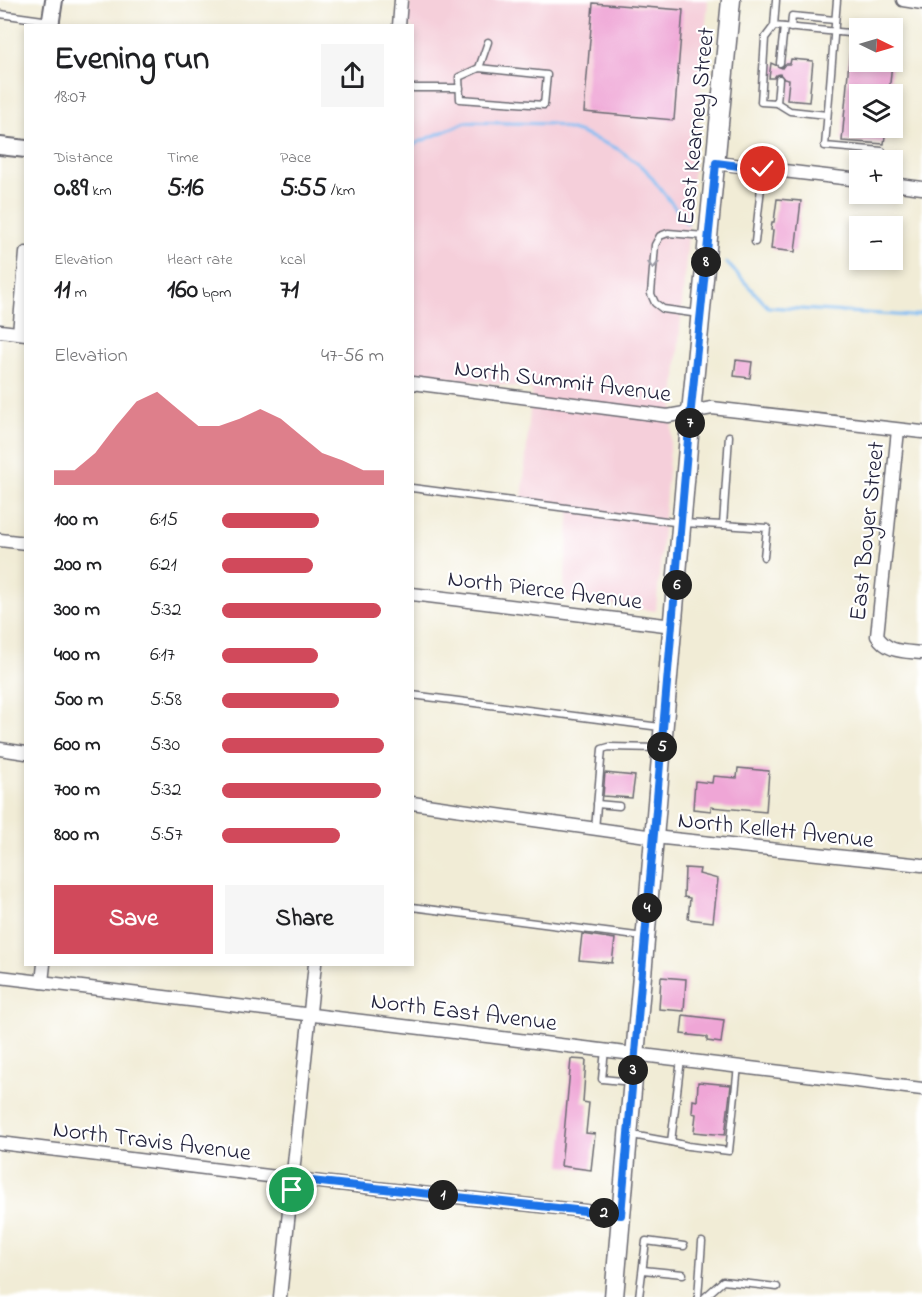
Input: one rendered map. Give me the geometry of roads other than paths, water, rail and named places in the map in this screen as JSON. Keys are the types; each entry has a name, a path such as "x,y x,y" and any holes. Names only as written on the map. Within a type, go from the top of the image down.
{"main road":[{"name":"East Kearney Street","path":"617,1297 632,1082 700,314 731,0"}],"street":[{"path":"51,23 54,0"},
{"path":"399,24 401,0"},
{"path":"903,0 922,3"},
{"path":"0,146 24,150"},
{"path":"716,163 849,179"},
{"path":"903,185 922,188"},
{"path":"0,330 22,333 24,293"},
{"name":"North Summit Avenue","path":"414,383 668,416 712,408 922,432"},
{"name":"East Boyer Street","path":"898,430 877,636 882,645 891,649 922,653"},
{"path":"0,540 24,543"},
{"name":"North Pierce Avenue","path":"414,594 673,626"},
{"path":"0,749 24,753"},
{"name":"North Kellett Avenue","path":"414,803 654,837 922,865"},
{"path":"42,982 44,966"},
{"path":"280,1297 315,966"},
{"name":"North East Avenue","path":"0,977 922,1089"},
{"name":"North Travis Avenue","path":"0,1143 293,1179 621,1215"}],"lane":[{"path":"776,0 774,26 765,38 761,102 777,103 789,111 827,115"},
{"path":"837,0 825,146 871,150"},
{"path":"0,14 51,23"},
{"path":"780,63 787,27 792,16 835,20"},
{"path":"774,26 849,33"},
{"path":"479,68 488,42"},
{"path":"479,68 547,75 544,105 460,99 459,77 479,68"},
{"path":"777,103 779,79"},
{"path":"414,88 460,88"},
{"path":"755,242 763,169"},
{"path":"700,314 663,309 655,303 651,294 655,245 660,237 668,233 708,237"},
{"path":"723,525 729,436"},
{"path":"414,488 682,523 767,528 764,557"},
{"path":"414,695 664,728"},
{"path":"595,829 602,749 609,747 662,748"},
{"path":"597,804 619,806"},
{"path":"414,907 645,937"},
{"path":"605,1050 602,1079 632,1082"},
{"path":"671,1142 681,1059"},
{"path":"628,1134 688,1146 729,1151 738,1066"},
{"path":"639,1297 646,1241 684,1246"},
{"path":"698,1297 702,1242"},
{"path":"643,1270 683,1274"},
{"path":"705,1297 723,1281 777,1287"}],"waterway":[{"path":"414,144 466,122 552,124 581,133 618,149 645,169 687,223"},
{"path":"727,263 768,307 912,316 922,313"}]}
